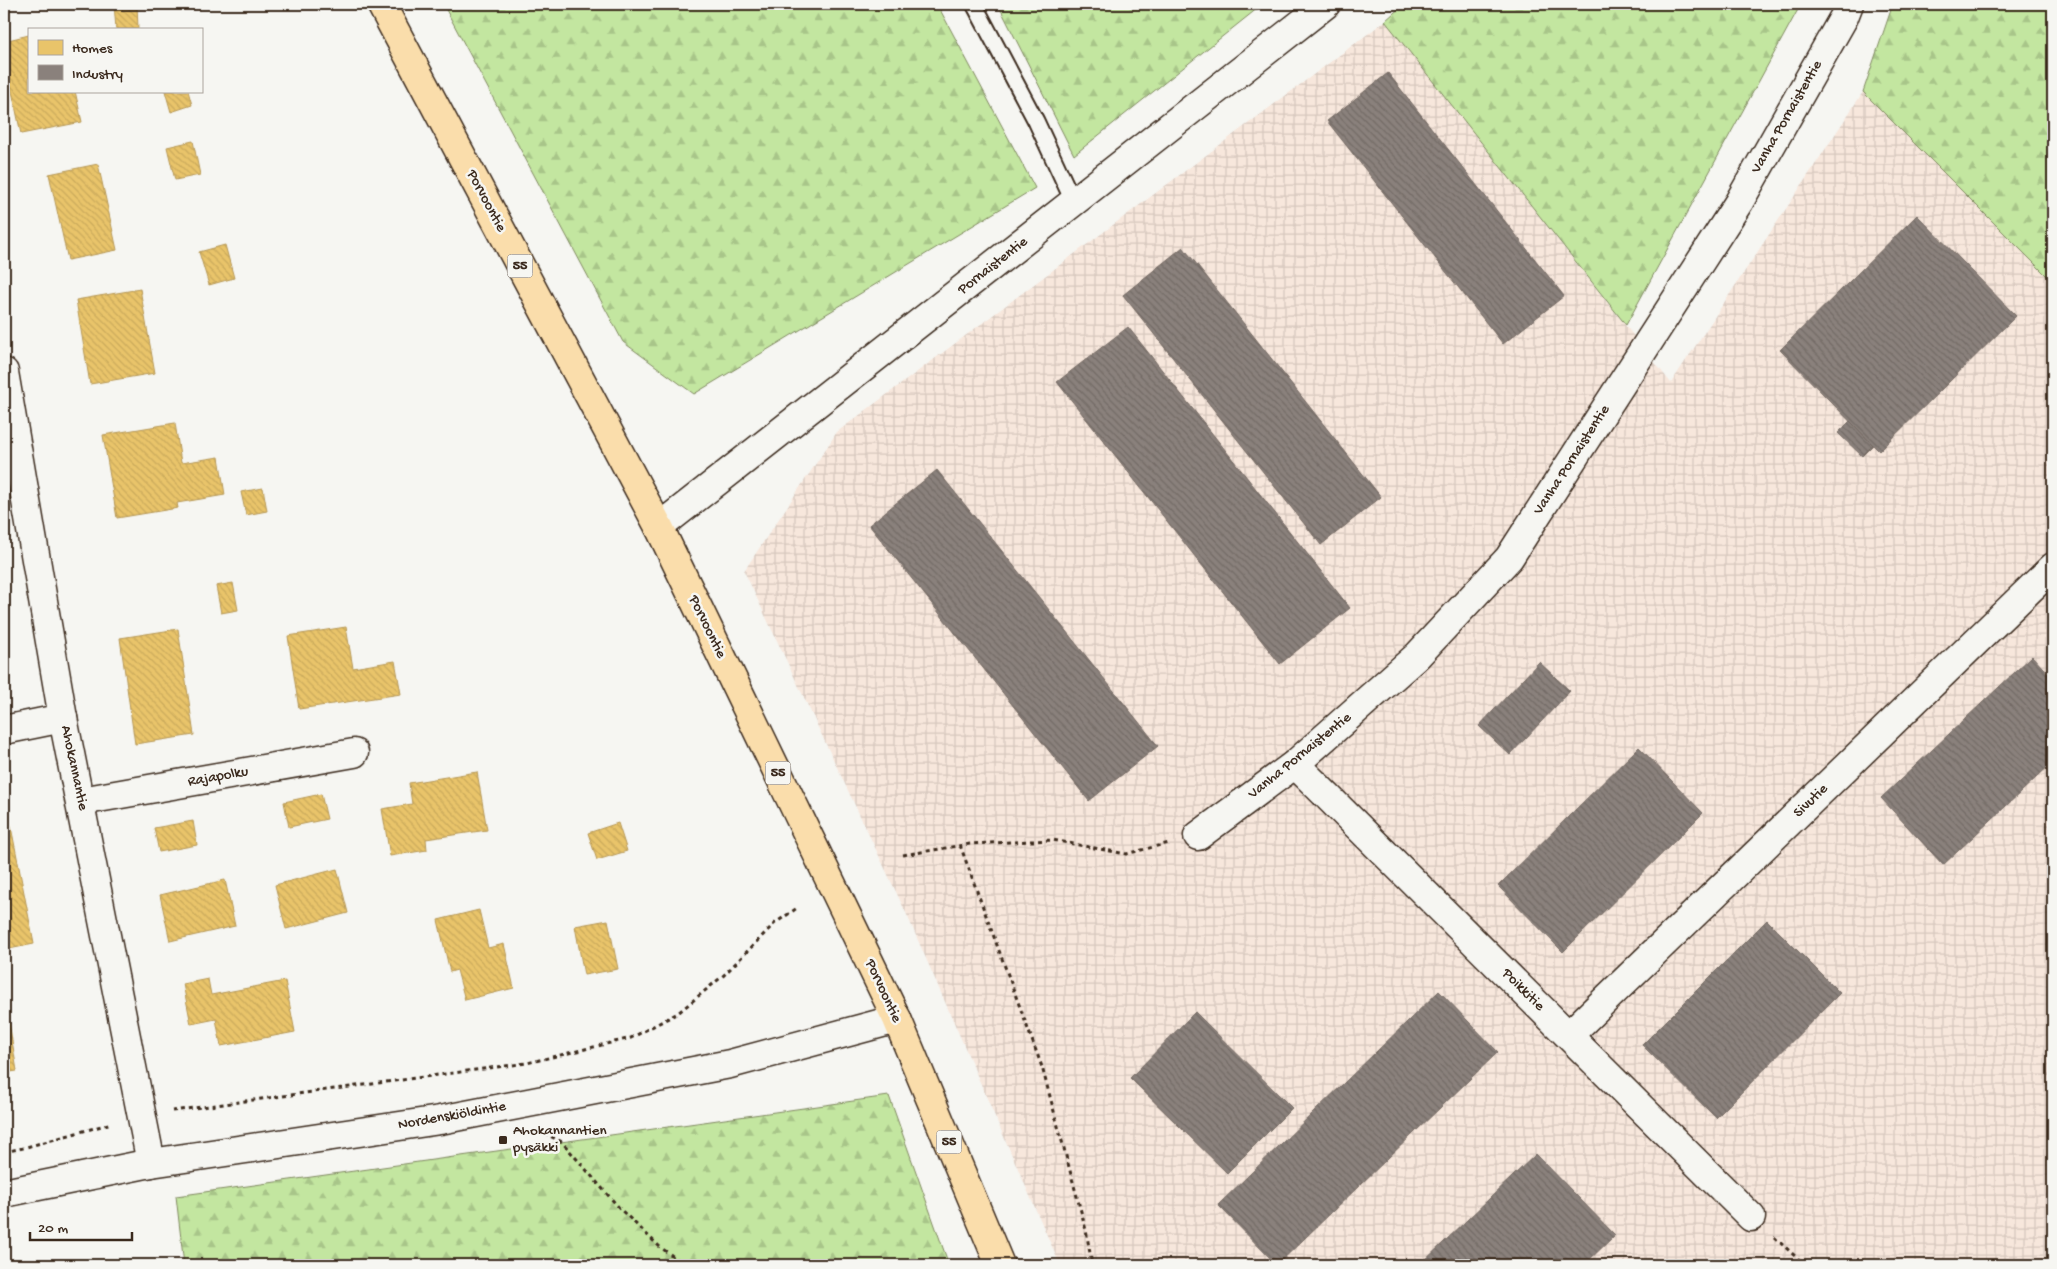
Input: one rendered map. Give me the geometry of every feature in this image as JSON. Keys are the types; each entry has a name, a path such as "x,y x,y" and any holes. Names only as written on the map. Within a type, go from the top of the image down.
{"main road":[{"name":"Porvoontie","path":"381,4 659,527 897,1019 1000,1265"}],"street":[{"name":"Pornaistentie","path":"659,527 1326,4"},
{"name":"Vanha Pornaistentie","path":"1198,836 1295,764 1417,656 1509,558 1739,202 1844,17 1849,4"},
{"name":"Ahokannantie","path":"5,384 63,718 81,801 151,1163"},
{"name":"Sivutie","path":"1569,1035 2053,567"},
{"path":"4,730 63,718"},
{"name":"Rajapolku","path":"81,801 354,753"},
{"name":"Poikkitie","path":"1295,764 1751,1216"},
{"name":"Nordenskiöldintie","path":"4,1193 151,1163 440,1120 730,1064 897,1019"}],"lane":[{"path":"974,4 1036,121 1074,203"}],"path":[{"path":"903,855 960,845 1053,840 1126,854 1198,836"},
{"path":"960,845 1042,1067 1086,1230 1092,1265"},
{"path":"4,1152 142,1115 527,1063 630,1038 678,1013 724,975 774,924 796,908"},
{"path":"533,1102 539,1131 562,1142 621,1210 660,1246 685,1265"},
{"path":"1751,1216 1805,1265"}],"shaded area":[{"path":"1385,21 1671,383 1863,92 2053,282 2053,1265 1060,1265 907,915 744,571 837,432"}],"green space":[{"path":"443,4 937,4 1035,188 694,394 623,342"},
{"path":"998,4 1263,4 1074,155"},
{"path":"1404,4 1801,4 1626,325 1385,21"},
{"path":"1893,4 2053,4 2053,282 1863,92"},
{"path":"889,1096 949,1265 184,1265 176,1196"}],"building: Homes":[{"path":"114,4 137,4 138,28 116,28"},
{"path":"28,35 28,92 75,92 82,122 21,134 4,53 4,41"},
{"path":"165,92 188,92 192,105 171,112"},
{"path":"193,141 200,175 175,180 167,147"},
{"path":"98,164 117,250 68,260 49,174"},
{"path":"225,245 234,278 209,285 199,252"},
{"path":"140,289 155,373 90,384 76,300"},
{"path":"175,423 181,463 219,457 225,495 177,503 178,508 117,518 103,435"},
{"path":"263,488 267,511 246,515 241,492"},
{"path":"233,583 238,610 221,613 216,586"},
{"path":"346,627 353,668 395,661 401,694 299,709 288,636"},
{"path":"178,629 194,735 135,744 120,638"},
{"path":"477,772 487,830 426,839 427,850 390,856 382,809 412,804 409,783"},
{"path":"4,791 34,944 4,950"},
{"path":"321,794 327,819 289,827 284,802"},
{"path":"193,821 197,845 159,852 154,828"},
{"path":"618,823 627,851 597,860 588,833"},
{"path":"337,869 348,913 286,929 275,885"},
{"path":"225,880 235,926 170,941 160,895"},
{"path":"479,910 488,948 504,944 514,988 465,1000 457,970 450,972 438,920"},
{"path":"608,920 618,969 584,975 575,926"},
{"path":"208,979 211,995 285,981 295,1032 221,1046 216,1019 191,1024 183,984"},
{"path":"4,1016 8,1016 17,1071 4,1073"}],"building: Industry":[{"path":"1388,73 1564,296 1503,344 1327,121"},
{"path":"1917,215 2016,316 1879,451 1780,350"},
{"path":"1183,247 1381,497 1321,545 1123,295"},
{"path":"1128,327 1350,608 1280,664 1057,382"},
{"path":"1850,421 1873,445 1862,456 1838,433"},
{"path":"937,470 1158,746 1089,801 869,525"},
{"path":"2032,656 2053,679 2053,762 1943,865 1881,798"},
{"path":"1539,662 1570,691 1510,755 1479,726"},
{"path":"1639,747 1703,813 1563,952 1498,886"},
{"path":"1767,920 1840,993 1716,1118 1642,1045"},
{"path":"1439,991 1498,1052 1277,1265 1218,1205"},
{"path":"1195,1012 1292,1108 1227,1173 1130,1078"},
{"path":"1536,1154 1615,1235 1584,1265 1420,1265"}],"place":[{"name":"Ahokannantien pysäkki","path":"503,1140"}]}
